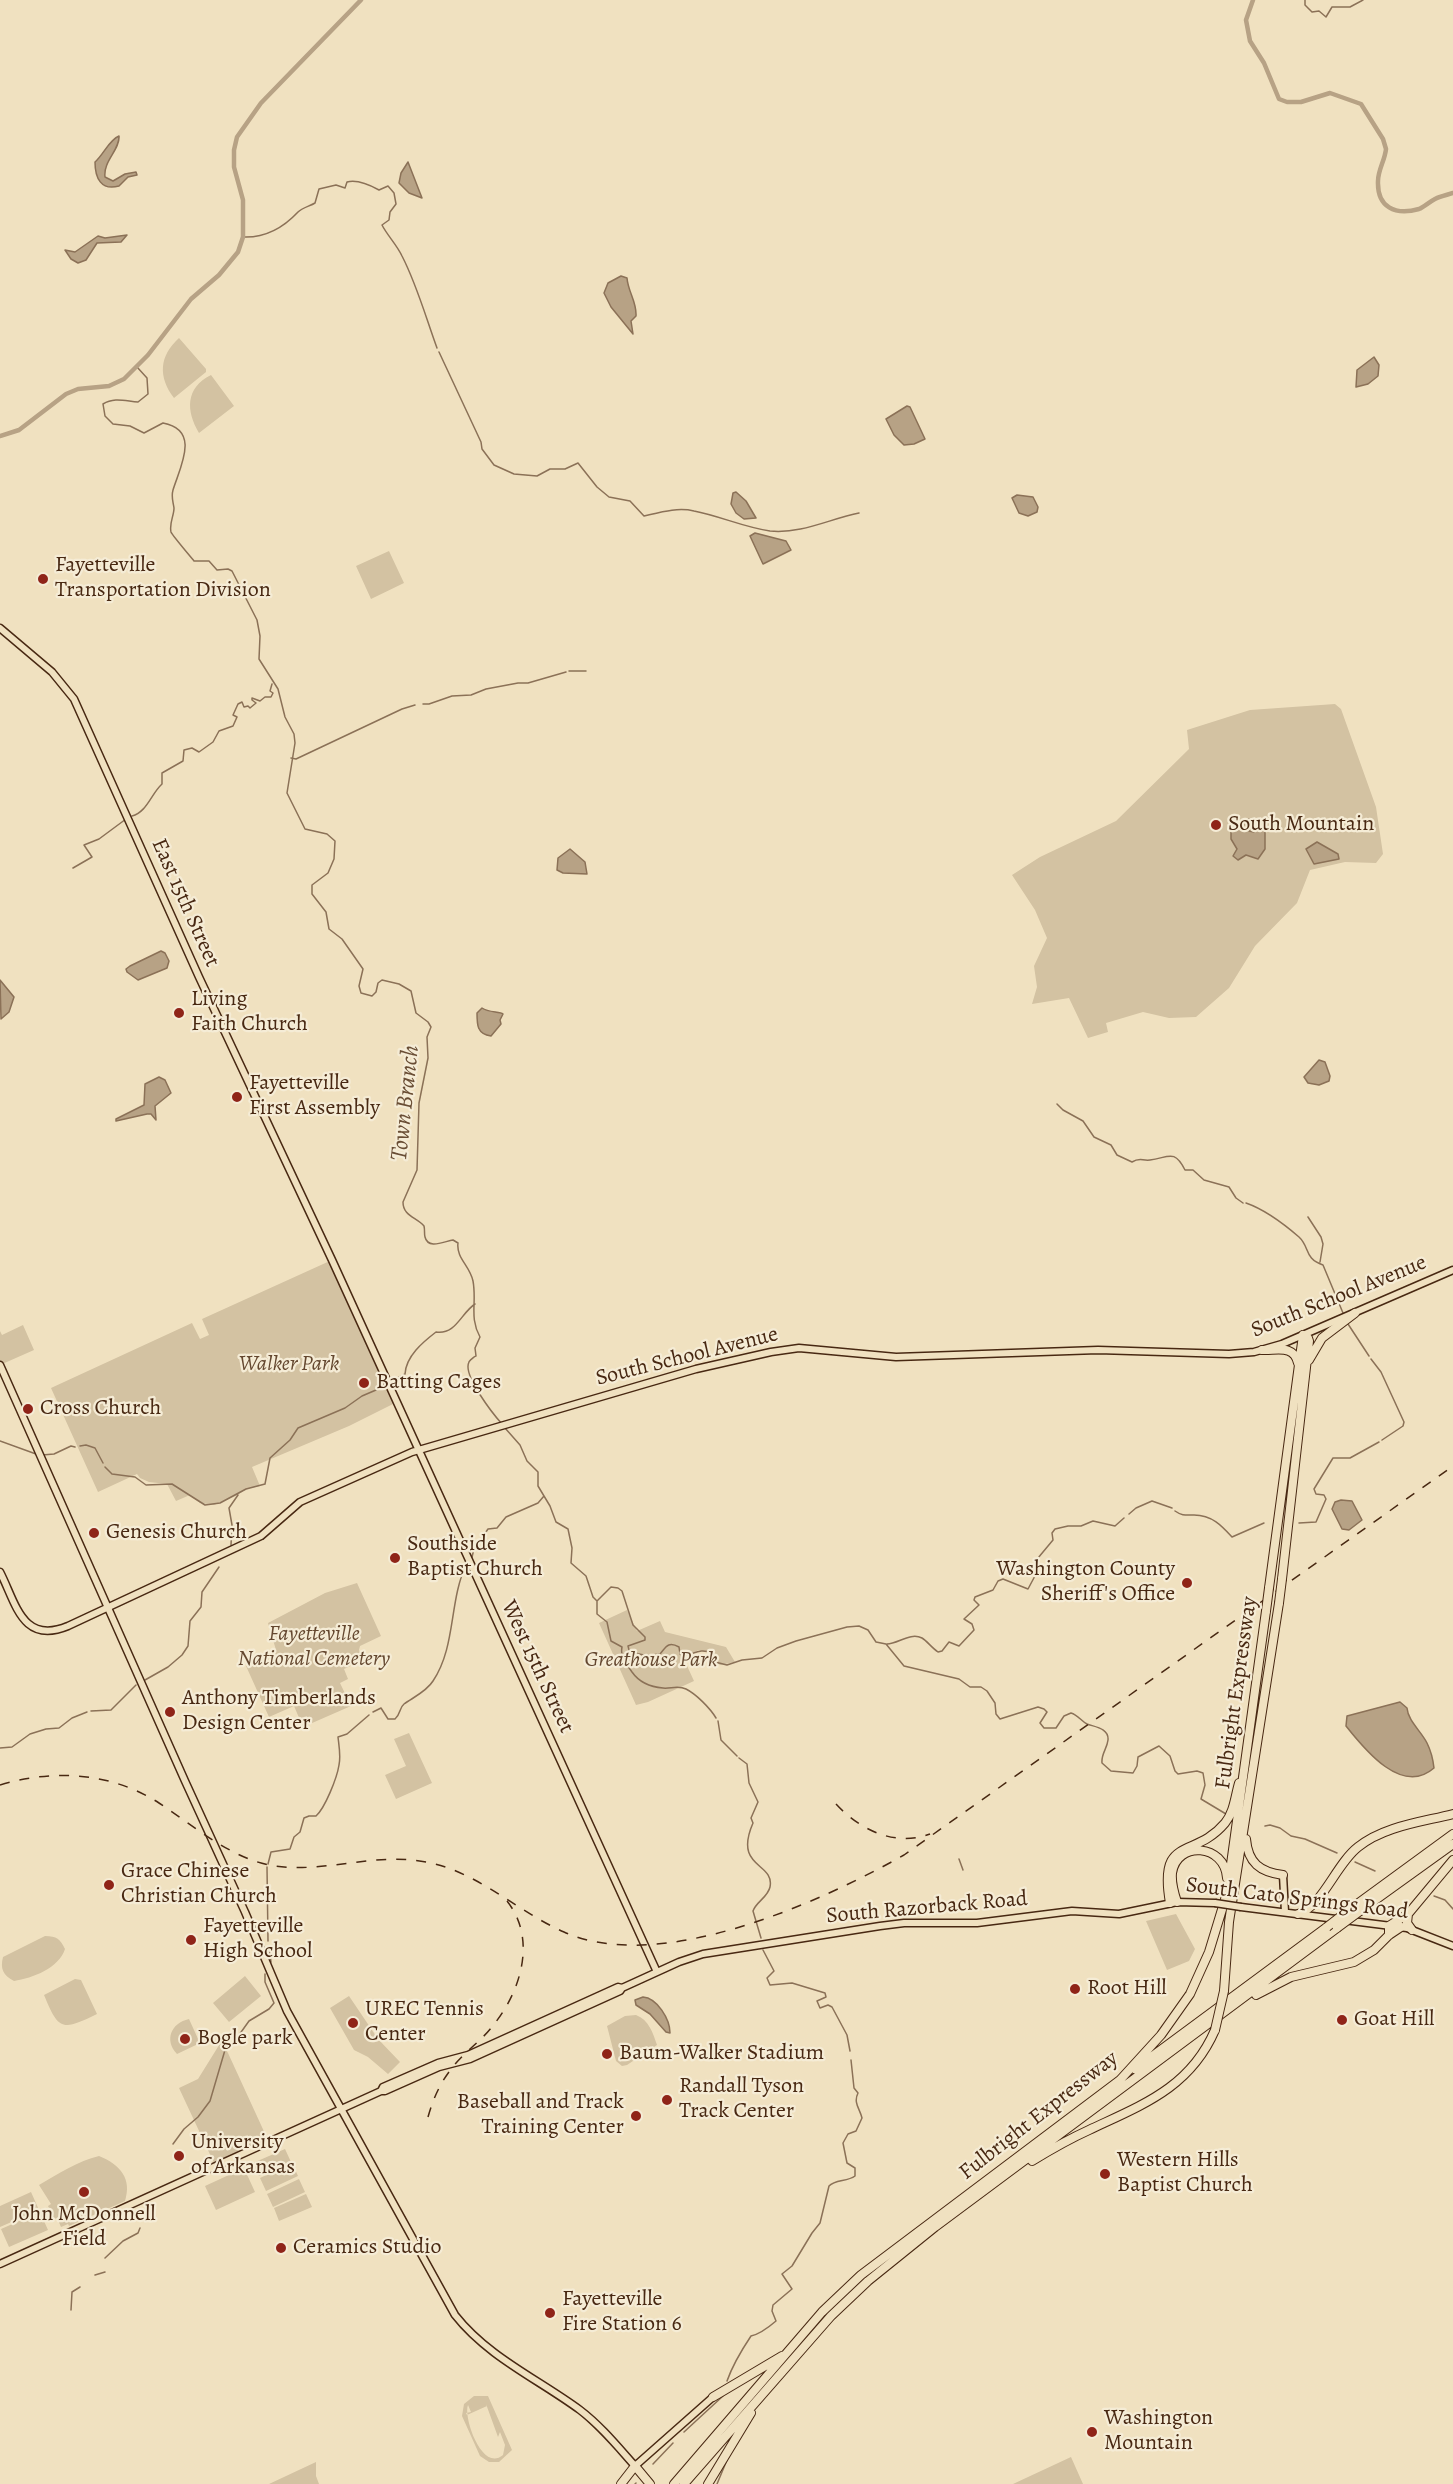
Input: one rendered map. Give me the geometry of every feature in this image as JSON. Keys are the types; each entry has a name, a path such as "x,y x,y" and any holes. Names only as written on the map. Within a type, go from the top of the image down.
{"highway":[{"path":"1305,1376 1310,1358 1319,1341 1355,1313"},
{"path":"1294,1396 1304,1335"},
{"name":"Fulbright Expressway","path":"684,2484 831,2316 868,2281 1009,2172 1151,2100 1174,2085 1202,2055 1215,2030 1224,1991 1228,1931 1279,1603 1309,1341 1304,1335"},
{"path":"1262,1350 1288,1350 1295,1355 1298,1363 1294,1396"},
{"name":"Fulbright Expressway","path":"674,2484 822,2312 861,2275 1120,2080 1161,2035 1190,1994 1209,1952 1227,1893 1294,1396"},
{"path":"1173,1902 1166,1881 1170,1863 1182,1850 1212,1834 1227,1821 1248,1747"},
{"path":"1298,1914 1312,1907 1341,1863 1365,1842 1390,1830 1453,1814"},
{"path":"1246,1817 1247,1851 1253,1862 1267,1873 1283,1875"},
{"path":"1120,2080 1453,1834"},
{"path":"1009,2172 1453,1844"},
{"path":"1173,1902 1173,1870 1180,1858 1193,1851 1208,1851 1221,1860 1227,1873 1227,1893"},
{"path":"1389,1935 1389,1926 1408,1914 1453,1860"},
{"path":"1312,1907 1314,1916"},
{"path":"1408,1914 1407,1923 1412,1929"},
{"path":"1226,2012 1291,1977 1354,1962 1374,1950 1389,1935 1401,1928"},
{"path":"713,2397 788,2352"},
{"path":"708,2484 762,2394"},
{"path":"621,2484 635,2466 650,2484"}],"main road":[{"name":"East 15th Street","path":"0,628 58,678 74,699 221,1025 355,1311"},
{"name":"South School Avenue","path":"0,1572 24,1620 36,1629 56,1630 261,1536 300,1502 418,1449 696,1369 791,1349 820,1348 896,1357 1098,1350 1229,1354 1262,1350 1304,1335 1453,1270"},
{"name":"West 15th Street","path":"355,1311 657,1972"},
{"path":"0,1365 241,1902 287,2011 438,2289 463,2326 499,2357 587,2416 635,2466 713,2397"},
{"path":"1283,1875 1285,1912"},
{"name":"South Razorback Road","path":"0,2264 381,2091 383,2087 426,2068 465,2056 618,1987 622,1988 703,1954 904,1923 977,1923 1071,1911 1119,1914 1173,1902"},
{"name":"South Cato Springs Road","path":"1173,1902 1215,1903 1412,1929 1453,1946"}],"green space":[{"path":"179,338 206,369 206,372 174,398 165,382 163,367 164,359"},
{"path":"211,375 234,406 199,433 192,416 190,401 196,386"},
{"path":"389,551 404,583 371,599 356,566"},
{"path":"1335,704 1341,709 1376,807 1383,854 1376,863 1345,862 1310,870 1297,903 1255,946 1229,988 1196,1017 1169,1018 1143,1012 1106,1023 1108,1032 1088,1038 1069,998 1032,1004 1037,987 1034,966 1047,938 1035,910 1012,875 1040,857 1116,821 1189,749 1187,730 1250,710"},
{"name":"Walker Park","path":"332,1260 397,1402 349,1426 252,1467 260,1486 246,1489 214,1505 200,1503 190,1495 176,1501 167,1484 149,1482 137,1474 98,1492 51,1388 192,1323 200,1339 209,1335 202,1319"},
{"path":"23,1325 34,1350 0,1365 0,1331 2,1335"},
{"name":"Fayetteville National Cemetery","path":"357,1583 381,1636 360,1646 359,1650 363,1660 344,1669 348,1679 340,1683 351,1706 303,1727 294,1706 269,1717 246,1666 276,1650 268,1623 325,1593"},
{"name":"Greathouse Park","path":"627,1610 637,1631 660,1621 665,1632 726,1647 735,1662 720,1665 713,1660 712,1653 699,1650 683,1657 694,1681 648,1702 636,1705 599,1623"},
{"path":"409,1733 432,1783 396,1799 385,1775 406,1766 394,1739"},
{"path":"1176,1914 1195,1949 1189,1961 1167,1970 1146,1921"},
{"path":"45,1936 58,1939 65,1949 57,1962 29,1977 14,1981 7,1976 2,1968 3,1957"},
{"path":"245,1976 261,1996 229,2022 213,2003"},
{"path":"75,1979 81,1980 97,2014 76,2023 63,2024 54,2016 44,1995"},
{"name":"UREC Tennis Center","path":"349,1996 378,2039 400,2062 388,2074 368,2057 354,2050 330,2008"},
{"path":"636,2015 647,2024 657,2045 622,2066 616,2061 607,2026 625,2016"},
{"path":"189,2019 199,2041 198,2044 177,2054 171,2043 171,2033 178,2024"},
{"path":"221,2042 267,2138 214,2163 179,2088 198,2079"},
{"path":"285,2149 291,2162 259,2176 253,2163"},
{"name":"John McDonnell Field","path":"99,2156 119,2168 126,2179 125,2201 69,2226 68,2224 61,2227 57,2218 54,2219 48,2206 51,2204 39,2185 76,2164"},
{"path":"292,2163 298,2176 266,2191 260,2178"},
{"path":"244,2168 255,2192 216,2210 205,2186"},
{"path":"299,2179 305,2192 273,2207 267,2194"},
{"path":"31,2192 39,2210 0,2227 0,2206"},
{"path":"306,2194 312,2207 279,2221 274,2208"},
{"path":"40,2212 48,2230 9,2247 1,2229"},
{"path":"474,2396 488,2396 512,2450 499,2462 489,2462 480,2456 462,2416 464,2404","holes":["487,2406 498,2437 500,2432 505,2445 503,2455 495,2459 481,2450 468,2420 468,2415"]},
{"path":"1071,2457 1083,2484 1013,2484"},
{"path":"316,2462 316,2476 319,2484 269,2484"}],"shaded area":[{"path":"119,136 117,146 106,166 105,177 113,181 125,174 136,172 137,175 128,177 119,186 108,187 100,182 95,162"},
{"path":"408,162 422,198 409,193 399,183 401,173"},
{"path":"127,235 121,242 97,243 86,260 78,263 71,259 65,250 75,252 98,236 105,238"},
{"path":"621,276 627,278 635,306 636,316 631,321 633,334 611,307 604,293 608,283"},
{"path":"1374,357 1379,365 1378,376 1368,384 1356,387 1357,370"},
{"path":"907,406 910,407 925,439 904,445 894,435 886,419"},
{"path":"736,492 746,501 756,518 744,519 736,513 731,504 733,493"},
{"path":"1017,495 1033,497 1038,507 1037,512 1028,516 1019,513 1012,498"},
{"path":"755,533 786,541 791,550 763,564 750,536"},
{"path":"1249,819 1254,819 1256,822 1249,831 1254,832 1261,825 1265,830 1265,849 1258,859 1246,855 1238,860 1233,856 1237,849 1231,839 1231,830"},
{"path":"1317,842 1338,854 1339,859 1314,864 1306,849"},
{"path":"570,849 585,862 587,874 563,873 557,870 558,858"},
{"path":"161,951 165,953 169,961 167,968 138,980 127,972 126,969 130,966"},
{"path":"0,980 14,997 9,1012 1,1019"},
{"path":"482,1008 503,1014 501,1024 491,1036 480,1031 479,1028 477,1013"},
{"path":"1319,1060 1325,1062 1330,1076 1329,1081 1319,1085 1308,1083 1304,1077"},
{"path":"159,1077 165,1080 171,1093 155,1106 156,1120 151,1114 147,1114 116,1121 144,1105 145,1084"},
{"path":"1352,1501 1362,1520 1349,1530 1342,1529 1332,1509 1335,1502"},
{"path":"1400,1702 1407,1708 1432,1755 1434,1768 1422,1775 1409,1777 1385,1766 1363,1747 1346,1726 1347,1716"},
{"path":"643,1997 653,2001 662,2010 670,2033 666,2032 650,2014 636,2005 635,2000"}],"waterway":[{"path":"0,436 19,430 66,394 78,389 109,386 124,379 148,355 191,299 219,275 238,252 243,237 243,200 234,167 237,137 261,103 361,0"},
{"path":"1253,0 1246,20 1250,41 1264,63 1279,99 1287,102 1301,102 1330,93 1361,104 1383,139 1386,149 1378,181 1378,190 1384,203 1395,210 1410,211 1453,193"},
{"path":"1305,0 1305,5 1312,12 1319,11 1326,17 1332,7 1350,7 1363,0"},
{"path":"243,237 259,236 280,227 300,211 315,203 319,189 336,185 345,188 347,182 351,181 364,183 379,190 388,186 394,193 396,204 390,212 389,220 382,225 407,267 437,348"},
{"path":"439,352 481,442 482,449 494,465 514,474 537,476 550,469 565,469 578,463 597,487 609,497 630,501 644,516 669,510 688,510 770,531 804,528 859,513"},
{"name":"Town Branch","path":"137,367 147,378 148,394 138,402 120,400 103,404 105,416 113,424 130,426 144,433 163,423 175,427 182,433 185,450 172,492 174,508 171,532 194,561 209,561 217,570 232,571 257,620 260,636 259,659 278,689 285,717 294,734 295,743 287,793 305,829 327,834 335,841 334,859 328,873 312,885 312,894 326,912 329,929 342,939 363,969 359,986 361,993 372,996 376,992 378,983 382,980 399,984 411,991 416,1013 431,1027 427,1037 428,1058 419,1103 417,1170 403,1202 405,1210 424,1226 427,1241 437,1244 453,1240 458,1243 459,1253 473,1281 474,1316 480,1337 475,1348 476,1356 469,1361 468,1368 474,1385 502,1424"},
{"path":"569,671 586,671"},
{"path":"423,704 452,696 471,695 486,689 528,683 566,672"},
{"path":"132,816 145,807 162,784 162,773 183,761 184,750 192,748 199,752 213,742 219,731 233,726 237,717 233,715 238,704 242,702 244,707 250,708 256,703 252,698 260,701 265,697 271,697 272,684"},
{"path":"291,758 296,759 415,705"},
{"path":"73,868 92,857 84,845 99,839 126,819"},
{"path":"1057,1104 1083,1121 1094,1137 1111,1145 1117,1155 1132,1162 1139,1159 1174,1157 1185,1170 1193,1170 1204,1180 1229,1187 1236,1198 1243,1203"},
{"path":"1246,1203 1261,1209 1302,1241 1313,1260 1323,1265 1343,1313"},
{"path":"1308,1217 1323,1244 1320,1262"},
{"path":"392,1381 405,1374 408,1361 421,1345 436,1332 443,1332 453,1327 475,1304"},
{"path":"1348,1324 1369,1356"},
{"path":"1371,1359 1381,1372 1404,1422 1403,1426 1382,1440"},
{"path":"105,1467 112,1474 135,1477 146,1485 172,1484 205,1505 220,1503 246,1489 265,1484 270,1458 290,1440 298,1428 345,1408 362,1396 383,1387 384,1384"},
{"name":"Town Branch","path":"505,1428 520,1445 527,1461 538,1472 538,1486 556,1522 568,1529 572,1548 571,1563 586,1576 593,1597 597,1601 597,1614 607,1622 611,1641 622,1647 623,1657 632,1672 638,1679 649,1685 686,1689 694,1694 716,1718"},
{"path":"0,1441 36,1454"},
{"path":"1299,1523 1316,1522 1326,1499 1324,1495 1316,1494 1314,1489 1333,1458 1350,1458 1379,1442"},
{"path":"42,1455 54,1454 71,1446 75,1447"},
{"path":"80,1446 95,1448 103,1463"},
{"path":"231,1545 232,1525 229,1508 238,1495"},
{"path":"472,1557 474,1549 488,1529 497,1528 506,1517 538,1503 544,1496"},
{"path":"1129,1514 1152,1501 1172,1508"},
{"path":"1175,1511 1211,1519 1232,1537 1264,1523"},
{"path":"887,1644 913,1636 922,1638 938,1652 942,1651 949,1642 959,1646 974,1630 972,1624 964,1619 979,1605 974,1600 975,1597 993,1590 998,1581 1003,1579 1028,1589 1036,1574 1038,1558 1053,1540 1052,1533 1055,1529 1081,1526 1093,1521 1115,1526 1124,1518"},
{"path":"373,1712 381,1708 388,1719 395,1719 401,1707 424,1691 433,1681 445,1654 457,1594 466,1565"},
{"path":"145,1680 168,1667 182,1655 188,1646 190,1621 201,1607 202,1592 219,1567"},
{"path":"597,1601 611,1587 622,1591 633,1625 645,1637 645,1640 628,1646 633,1652 644,1655 660,1654 672,1645 679,1647 680,1654 683,1656 700,1651 708,1652 712,1653 715,1662 727,1665 742,1660 762,1658 777,1648 796,1641 847,1627 859,1626 868,1630 876,1642 886,1644 904,1666 959,1679 970,1687 981,1687 987,1691 995,1703 996,1714 1000,1719 1038,1707 1047,1712 1040,1723 1044,1728 1056,1728 1064,1716 1071,1713 1087,1724 1101,1729 1108,1736 1102,1763 1111,1771 1133,1773 1138,1757 1159,1746 1170,1756 1178,1774 1197,1771 1203,1773 1205,1785 1201,1799 1226,1814"},
{"path":"91,1711 111,1710 136,1685"},
{"path":"0,1748 12,1747 30,1734 59,1728 72,1718 87,1712"},
{"path":"268,1864 271,1852 290,1849 294,1837 300,1832 304,1818 316,1816 323,1806 338,1771 340,1758 338,1737 347,1734 369,1715"},
{"name":"Town Branch","path":"718,1721 721,1740 737,1756"},
{"name":"Town Branch","path":"739,1758 747,1764 749,1783 758,1802 751,1818 753,1823 748,1838 748,1849 751,1857 770,1879 769,1891 753,1911 761,1938"},
{"path":"1265,1826 1280,1828 1291,1836 1305,1839 1337,1853"},
{"path":"959,1859 963,1870"},
{"path":"1355,1862 1375,1871"},
{"path":"267,1867 268,1941"},
{"path":"1434,1896 1445,1900 1453,1909"},
{"path":"269,1947 271,1962"},
{"name":"Town Branch","path":"763,1950 774,1971 767,1978 770,1985 792,1983 825,1993 826,1997 817,2001 820,2008 828,2005 832,2007 847,2035 850,2051"},
{"path":"173,2144 210,2101 225,2050 234,2042 249,2021 269,2009 274,2003 265,1982 265,1974"},
{"name":"Town Branch","path":"727,2381 751,2336 776,2321 772,2311 773,2305 792,2289 782,2274 792,2266 820,2223 829,2186 834,2182 855,2176 855,2168 847,2163 843,2143 848,2134 856,2131 862,2118 857,2103 858,2093 854,2088 851,2060"},
{"path":"105,2258 123,2241 138,2233 140,2228"},
{"path":"95,2275 105,2272"},
{"path":"71,2310 72,2292 80,2287"},
{"path":"684,2432 723,2396"},
{"path":"653,2464 673,2443"},
{"path":"717,2484 727,2460"}],"railway":[{"path":"0,1785 61,1775 102,1779 141,1793 237,1854 271,1865 315,1867 404,1859 426,1862 463,1874 564,1932 602,1943 645,1945 691,1939 738,1928 784,1912 869,1874 904,1855 1453,1466"},
{"path":"836,1804 856,1821 879,1834 904,1838 917,1838 930,1834"},
{"path":"428,2117 437,2091 448,2074 491,2028 510,1999 517,1983 522,1966 522,1933 507,1901"}],"place":[{"name":"Fayetteville Transportation Division","path":"43,579"},
{"name":"South Mountain","path":"1216,825"},
{"name":"Living Faith Church","path":"179,1013"},
{"name":"Fayetteville First Assembly","path":"237,1097"},
{"name":"Batting Cages","path":"364,1383"},
{"name":"Cross Church","path":"28,1409"},
{"name":"Genesis Church","path":"94,1533"},
{"name":"Southside Baptist Church","path":"395,1558"},
{"name":"Washington County Sheriff's Office","path":"1187,1583"},
{"name":"Anthony Timberlands Design Center","path":"170,1712"},
{"name":"Grace Chinese Christian Church","path":"109,1885"},
{"name":"Fayetteville High School","path":"191,1940"},
{"name":"Root Hill","path":"1075,1989"},
{"name":"Goat Hill","path":"1342,2020"},
{"name":"UREC Tennis Center","path":"353,2023"},
{"name":"Bogle park","path":"185,2039"},
{"name":"Baum-Walker Stadium","path":"607,2054"},
{"name":"Randall Tyson Track Center","path":"667,2100"},
{"name":"Baseball and Track Training Center","path":"636,2116"},
{"name":"University of Arkansas","path":"179,2156"},
{"name":"Western Hills Baptist Church","path":"1105,2174"},
{"name":"John McDonnell Field","path":"84,2192"},
{"name":"Ceramics Studio","path":"281,2248"},
{"name":"Fayetteville Fire Station 6","path":"550,2313"},
{"name":"Washington Mountain","path":"1092,2432"}]}
